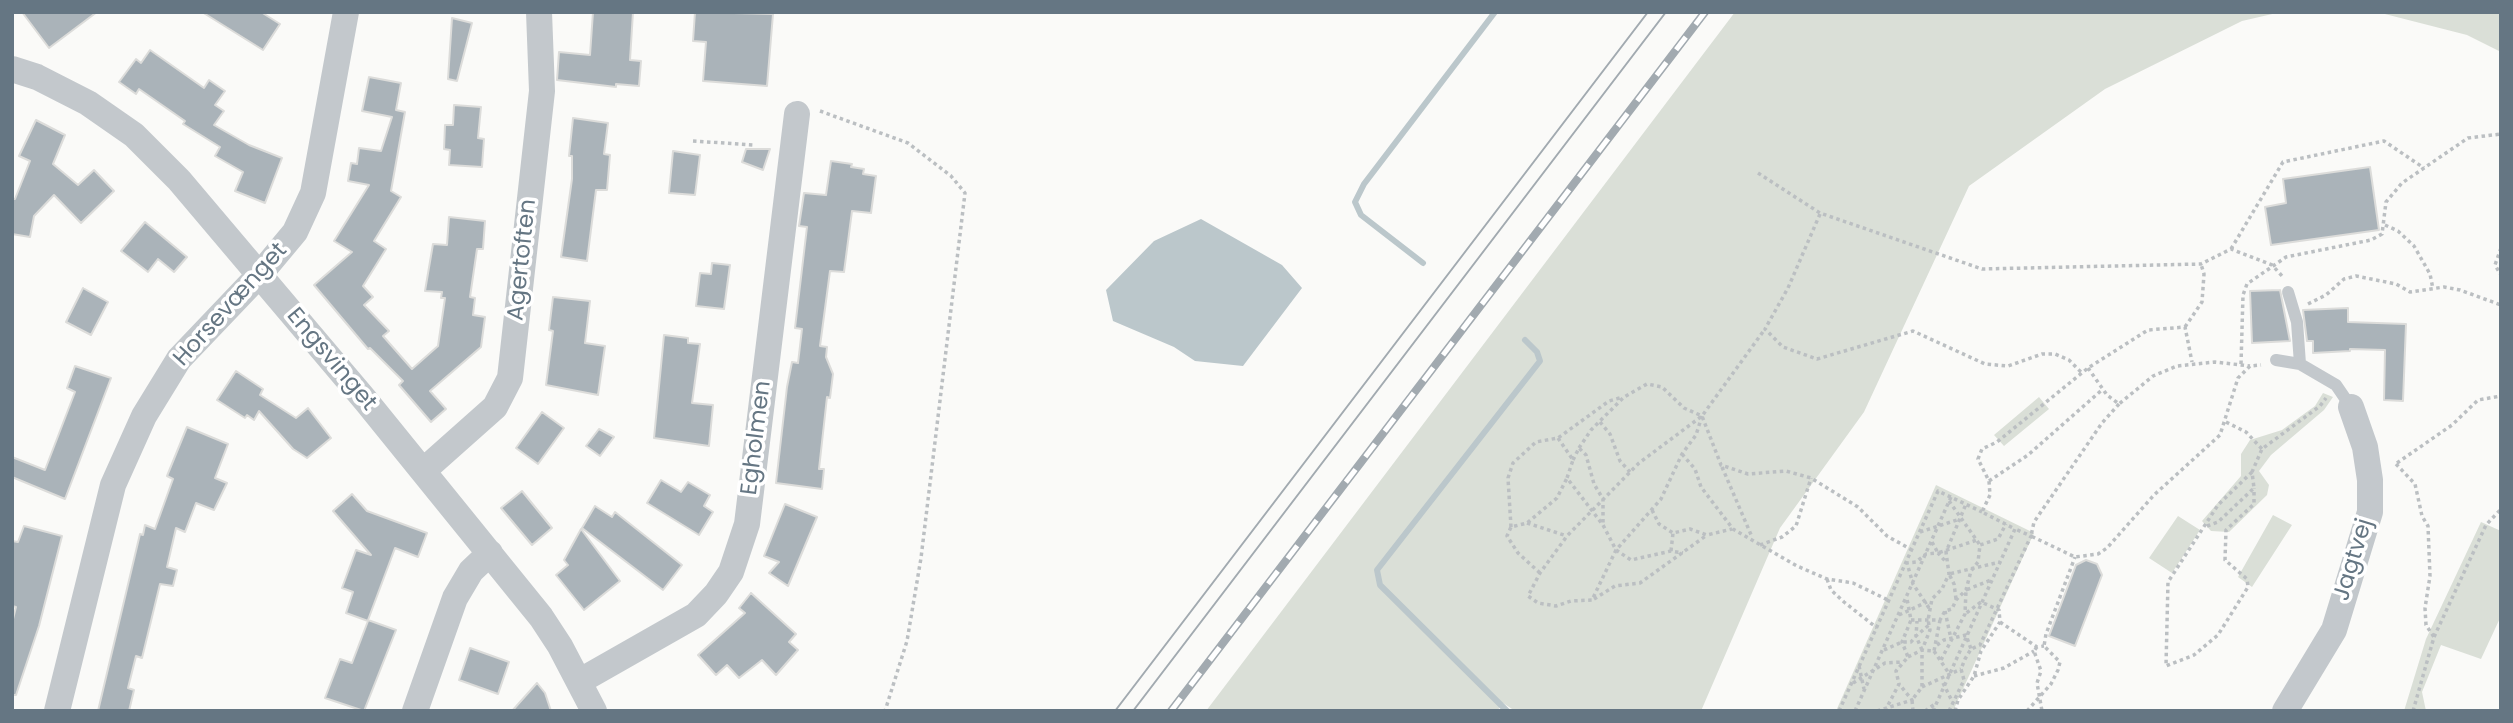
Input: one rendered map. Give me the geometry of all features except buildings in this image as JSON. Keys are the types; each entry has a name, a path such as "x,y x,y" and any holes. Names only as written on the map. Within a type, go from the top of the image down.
{"street":[{"name":"Horsevænget","path":"57,711 113,485 144,416 179,359 260,274 295,232 313,193 346,12"},
{"name":"Agertoften","path":"423,471 495,407 510,378 542,90 539,12"},
{"name":"Engsvinget","path":"12,69 83,100 134,135 179,180 260,274 541,617 580,681 594,711"},
{"name":"Egholmen","path":"580,681 696,615 716,594 731,572 747,524 797,114"},
{"name":"Jagtvej","path":"2285,711 2334,630 2370,512 2365,447 2351,407"},
{"path":"415,711 455,598 471,570 489,553"}],"lane":[{"path":"2288,292 2294,310 2300,363"},
{"name":"Jagtvej","path":"2276,360 2300,363 2336,384 2351,407"}],"path":[{"path":"797,114 818,111 855,121 908,143 951,176 965,194 921,558 907,641 885,711"},
{"path":"2241,364 2243,296 2247,284 2286,257 2371,240 2382,234 2386,202 2402,183 2468,138 2500,135"},
{"path":"693,141 754,145"},
{"path":"1758,173 1820,213 1982,270 2202,264 2231,249 2283,163 2384,141 2424,168"},
{"path":"1733,529 1707,535 1640,583 1615,586 1592,600 1571,601 1556,606 1538,603 1528,596 1540,573 1567,536 1591,510 1630,472 1702,416 1765,329 1788,288 1820,213"},
{"path":"2385,225 2398,231 2414,246 2430,274 2433,289"},
{"path":"2501,248 2495,265 2501,275"},
{"path":"2231,249 2272,265 2282,274 2288,292"},
{"path":"2192,362 2185,327 2202,302 2202,264"},
{"path":"2294,310 2326,295 2344,279 2356,276 2396,284 2410,292 2460,290 2501,305"},
{"path":"1982,512 1990,495 1989,481 1978,459 1982,449 1997,442 2088,368 2148,330 2185,327"},
{"path":"1765,329 1783,346 1816,359 1913,331 1985,364 2008,366 2042,354 2054,354 2069,360 2082,373"},
{"path":"1949,711 1964,680 1961,669 1971,649 1980,645 2031,536 2034,522 2055,488 2119,404 2153,376 2192,362 2250,366 2276,360"},
{"path":"1839,711 1938,491 2075,557 2085,553 2098,554 2107,548 2154,495 2220,435 2226,422 2230,395 2238,378 2250,366"},
{"path":"2088,368 2103,389 2119,404"},
{"path":"1511,527 1527,523 1557,498 1573,460 1600,422 1625,397 1647,384 1662,387 1684,408 1702,416 1753,539"},
{"path":"2218,522 2225,530 2225,560 2247,579 2248,587 2218,635 2194,655 2166,666 2168,582 2207,526 2218,505 2252,472 2262,449 2320,406 2336,384"},
{"path":"1989,481 2028,455 2103,389"},
{"path":"2369,476 2396,464 2452,425 2478,400 2501,396"},
{"path":"1540,573 1518,553 1507,536 1511,527 1508,478 1513,463 1536,442 1558,438 1609,401 1625,397"},
{"path":"1592,600 1616,550 1652,510 1682,454 1696,435 1702,416"},
{"path":"1600,422 1611,434 1620,461 1630,472"},
{"path":"2226,422 2246,432 2262,449"},
{"path":"1558,438 1573,460"},
{"path":"1580,449 1586,455 1594,484 1603,499 1603,525"},
{"path":"1682,454 1695,469 1701,487 1733,529 1753,539 1773,554 1827,579 1853,583 1890,601"},
{"path":"2396,464 2415,484 2422,516 2428,526 2430,576 2425,608 2426,625 2434,637"},
{"path":"1721,465 1748,474 1786,471 1811,478 1858,507 1887,536 1912,550"},
{"path":"2225,530 2253,504 2252,472"},
{"path":"1567,478 1603,525 1616,550 1631,560 1671,551 1683,553"},
{"path":"1760,545 1782,537 1796,526 1811,478"},
{"path":"2207,526 2218,522 2254,488"},
{"path":"1950,499 1960,519 1980,545 1979,562 1971,571 1966,590 1965,614"},
{"path":"1855,711 1950,499"},
{"path":"1956,600 1946,552 1966,504"},
{"path":"2413,711 2434,637 2486,525 2501,509"},
{"path":"1652,510 1660,524 1673,533 1690,529 1707,535"},
{"path":"1920,532 1960,519"},
{"path":"1527,523 1567,536"},
{"path":"1980,545 1998,539 2006,524"},
{"path":"1933,711 1943,683 2015,529"},
{"path":"1671,551 1673,533"},
{"path":"1932,540 1947,563"},
{"path":"1907,563 1916,562 1926,554 1946,552 1976,540"},
{"path":"2044,646 2075,557"},
{"path":"1949,574 1971,571 2000,562"},
{"path":"1907,563 1913,584 1930,609"},
{"path":"1898,616 1932,599 1942,589 1949,574"},
{"path":"1827,579 1831,590 1877,628"},
{"path":"1948,673 1935,648 1940,620 1945,611 1952,609 1956,600 1966,590 1991,580"},
{"path":"1906,597 1911,620 1902,642 1908,657"},
{"path":"1922,687 1922,650 1930,630 1928,622 1932,599"},
{"path":"1981,602 1997,609"},
{"path":"1941,660 1965,614 1981,602"},
{"path":"1997,609 2000,622 2035,649 2041,671 2037,683 2042,711"},
{"path":"1945,611 1951,639"},
{"path":"1911,620 1940,620"},
{"path":"1917,620 1916,636 1922,650"},
{"path":"1882,651 1902,642 1911,642 1928,622"},
{"path":"1955,711 1958,700 1974,676 1981,652 2000,622"},
{"path":"1966,635 1971,649"},
{"path":"1913,711 1912,700 1899,684 1896,671 1908,657 1922,650 1935,648 1944,640 1966,635"},
{"path":"1974,676 2004,668 2044,646"},
{"path":"2027,711 2051,684 2060,662 2044,646"},
{"path":"1851,684 1885,663 1903,662"},
{"path":"1859,666 1864,691"},
{"path":"1877,711 1895,708 1912,700 1922,687 1961,669"},
{"path":"1943,683 1953,704"},
{"path":"1886,709 1894,699 1899,684"},
{"path":"1894,699 1895,708"},
{"path":"1925,711 1935,704"}],"shaded area":[{"path":"1735,12 2281,12 2242,21 2105,89 1969,186 1864,412 1780,528 1701,711 1515,711 1503,703 1497,711 1206,711"},
{"path":"2377,12 2501,12 2501,52 2467,35"},
{"path":"1201,219 1282,265 1302,288 1243,366 1195,361 1174,347 1113,321 1106,290 1154,241"},
{"path":"2323,393 2333,397 2324,410 2271,455 2259,471 2269,485 2267,495 2229,532 2211,531 2202,521 2241,476 2241,454 2250,440 2282,430 2315,406"},
{"path":"2039,397 2049,409 2004,446 1994,435"},
{"path":"1936,485 2034,533 1953,711 1836,711"},
{"path":"2273,515 2292,525 2252,587 2238,577"},
{"path":"2178,516 2200,530 2172,573 2149,558"},
{"path":"2481,522 2501,531 2501,616 2481,659 2441,645 2422,692 2426,711 2404,711 2426,639"}],"waterway":[{"path":"1423,263 1361,215 1355,202 1364,184 1495,12"},
{"path":"1507,711 1380,585 1377,570 1540,361 1537,352 1525,340"}],"tram line":[{"path":"1115,711 1648,12"},
{"path":"1133,711 1666,12"}],"railway":[{"path":"1171,711 1705,12"}]}
